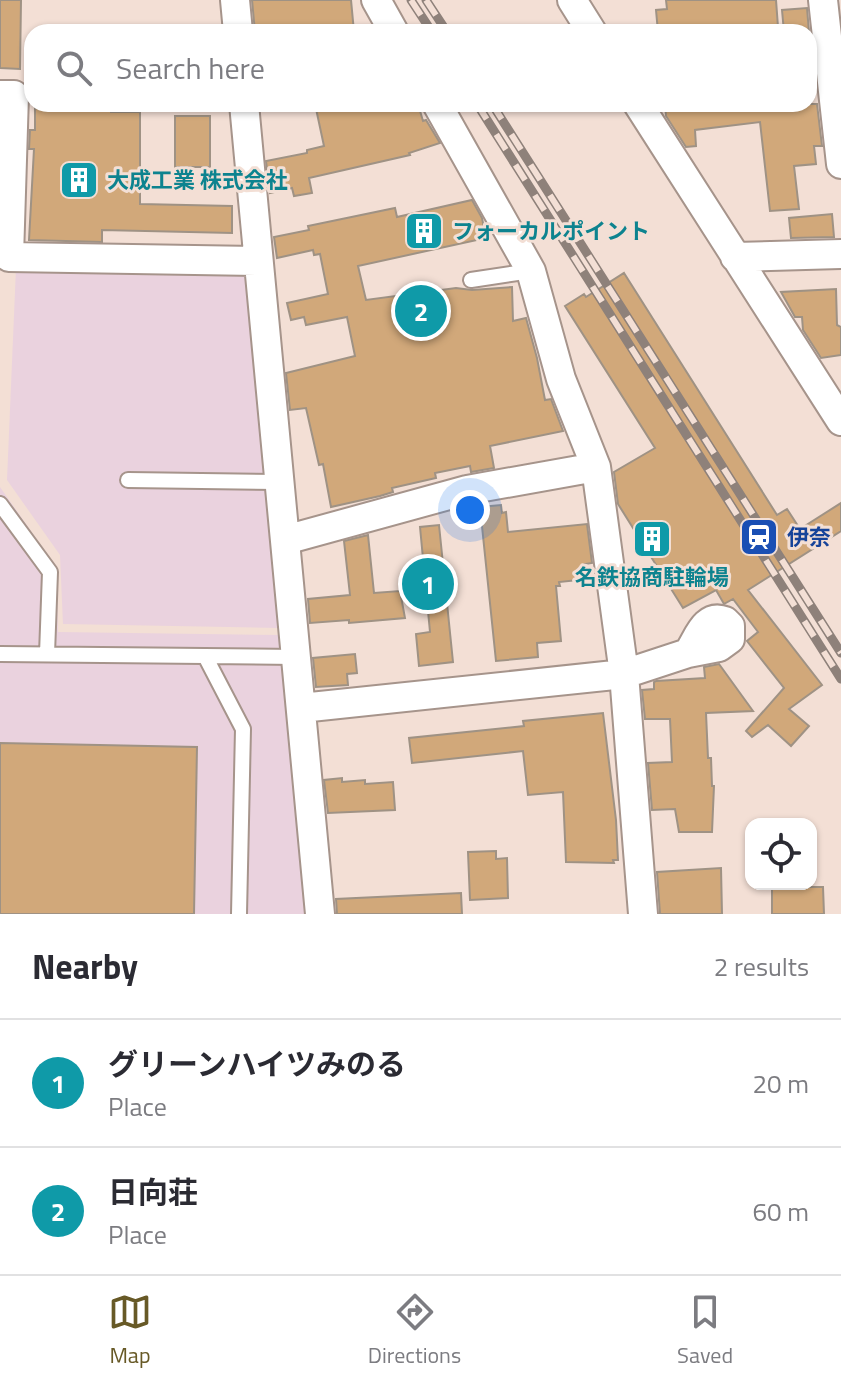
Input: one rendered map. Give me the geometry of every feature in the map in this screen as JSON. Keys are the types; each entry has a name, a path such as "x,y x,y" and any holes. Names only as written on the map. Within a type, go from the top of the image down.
{"street":[{"path":"235,0 237,24"},
{"path":"376,0 390,24"},
{"path":"572,0 587,24"},
{"path":"823,0 819,56 841,164"},
{"path":"0,95 14,95 9,257 258,261"},
{"path":"245,112 320,914"},
{"path":"442,112 531,271 561,379 596,467 624,674 643,914"},
{"path":"643,112 841,421"},
{"path":"735,257 841,254"},
{"path":"285,540 467,490 596,467"},
{"path":"301,708 624,674 688,653"}],"lane":[{"path":"471,280 531,271"},
{"path":"128,480 279,482"},
{"path":"0,504 50,572 47,654"},
{"path":"0,654 296,657"},
{"path":"205,656 243,729 239,914"}],"shaded area":[{"path":"16,268 247,276 279,628 63,624 60,555 7,480"},
{"path":"0,487 56,567 58,632 282,635 309,914 0,914"}],"building":[{"path":"0,0 21,0 20,69 0,68"},
{"path":"252,0 351,0 353,24 254,24"},
{"path":"666,0 776,0 778,24 657,24 656,10 667,9"},
{"path":"807,8 808,24 783,24 782,10"},
{"path":"817,104 822,146 814,146 816,164 794,166 799,209 770,211 760,122 695,130 696,146 686,147 666,112 817,112"},
{"path":"35,112 140,112 140,204 232,206 232,233 102,230 102,242 29,240 34,149 29,149 30,130 35,130"},
{"path":"317,112 420,112 423,121 426,120 440,143 410,155 309,178 312,193 294,196 292,188 270,193 266,161 307,153 307,150 324,146"},
{"path":"175,116 210,116 210,167 175,167"},
{"path":"472,200 482,218 486,238 358,266 366,300 456,288 512,287 513,321 526,318 545,400 551,399 563,431 490,446 494,468 471,472 470,466 435,473 436,478 392,488 393,492 380,496 331,507 323,464 319,465 306,408 290,410 286,373 355,356 347,317 306,325 304,317 291,320 287,303 328,294 320,254 314,255 313,250 277,258 274,237 309,230 308,226 395,208 397,217"},
{"path":"832,214 834,237 791,238 789,218"},
{"path":"624,273 777,515 787,509 800,529 841,503 841,531 748,590 822,685 789,709 809,726 791,746 768,725 752,737 746,731 784,688 747,641 758,632 733,599 724,604 716,590 683,608 618,504 614,472 655,448 565,306"},
{"path":"836,289 841,355 821,358 803,330 802,317 795,317 781,292"},
{"path":"501,505 502,513 506,512 508,532 587,524 592,563 585,564 587,579 559,582 560,586 556,586 561,641 537,643 538,657 496,661 480,507"},
{"path":"439,525 453,662 419,666 416,634 430,632 420,527"},
{"path":"368,535 374,593 400,591 405,618 310,623 308,599 350,595 344,541"},
{"path":"355,654 357,673 347,674 348,685 316,687 313,658"},
{"path":"719,664 753,711 706,713 708,758 711,758 714,786 712,832 679,832 675,809 652,810 648,763 672,762 670,719 645,719 642,690 654,689 656,681 705,678 704,667"},
{"path":"603,713 616,820 618,860 613,860 614,863 566,862 563,792 528,795 523,751 412,763 409,738 524,726 523,721"},
{"path":"0,743 197,747 194,914 0,914"},
{"path":"342,778 342,782 365,780 365,784 393,782 395,810 328,813 324,780"},
{"path":"496,851 496,859 507,858 508,898 470,900 468,852"},
{"path":"721,868 722,914 660,914 657,872"},
{"path":"817,887 823,887 824,914 772,914 772,890 817,890"},
{"path":"461,893 462,914 337,914 336,899"}],"railway":[{"path":"411,0 427,24"},
{"path":"426,0 442,24"},
{"path":"482,112 841,679"},
{"path":"497,112 841,653"}],"place":[{"name":"大成工業 株式会社","path":"79,180"},
{"name":"フォーカルポイント","path":"424,231"},
{"name":"日向荘","path":"421,311"},
{"name":"伊奈","path":"759,537"},
{"name":"名鉄協商駐輪場","path":"652,539"},
{"name":"グリーンハイツみのる","path":"428,584"}]}
